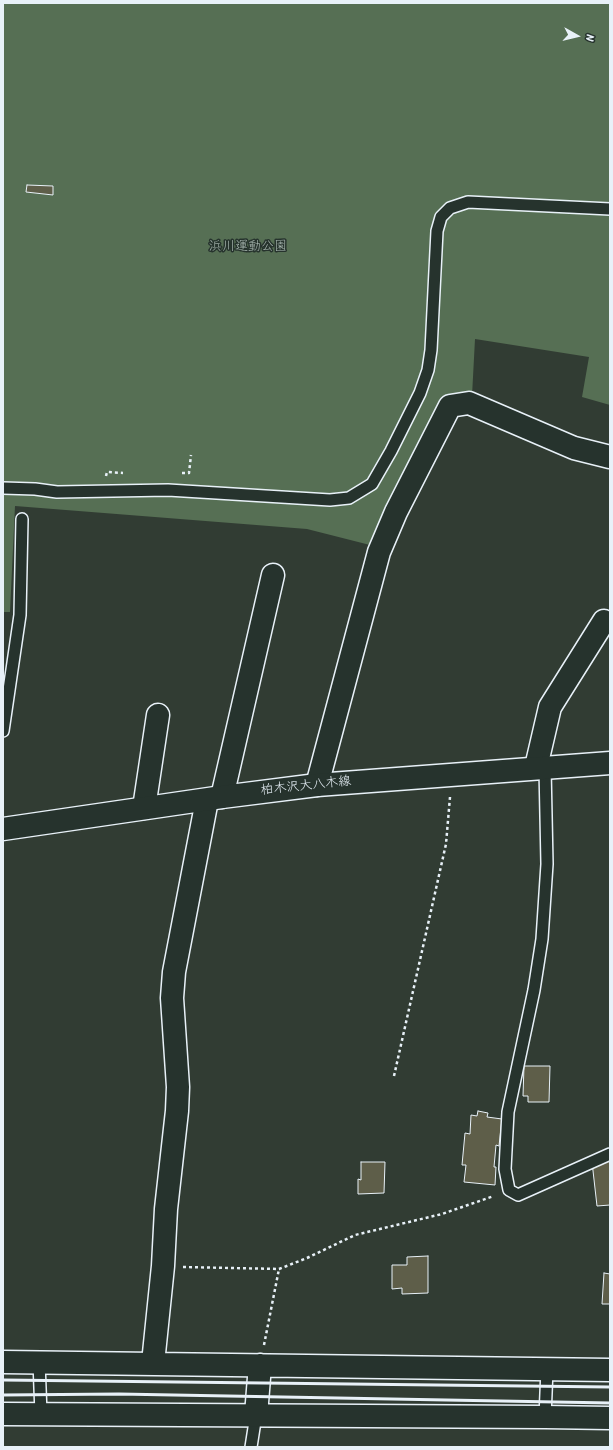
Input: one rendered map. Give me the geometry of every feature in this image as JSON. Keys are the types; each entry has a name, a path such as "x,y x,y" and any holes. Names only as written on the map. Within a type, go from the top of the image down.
{"street":[{"path":"317,785 380,552 396,512 450,406 468,403 574,448 610,457"},
{"path":"153,1363 163,1266 166,1209 177,1111 178,1087 172,998 174,972 215,798 273,575"},
{"path":"541,768 550,707 604,621"},
{"path":"144,808 158,715"},
{"name":"柏木沢大八木線","path":"3,829 215,798 317,785 610,763"},
{"path":"3,1362 610,1370"},
{"path":"256,1415 260,1365"},
{"path":"3,1414 610,1418"}],"lane":[{"path":"3,488 35,489 57,492 168,490 330,500 349,498 372,484 391,451 428,370 431,350 436,231 441,217 450,208 468,202 610,209"},
{"path":"3,731 20,615 22,519"},
{"path":"541,768 547,864 542,939 534,990 508,1112 505,1169 510,1190 518,1195 610,1154"},
{"path":"39,1362 41,1414"},
{"path":"545,1417 547,1369"},
{"path":"251,1447 256,1415"}],"path":[{"path":"394,1076 446,844 451,774"},
{"path":"163,1266 279,1269 307,1258 355,1235 442,1214 510,1190"},
{"path":"260,1365 279,1269"}],"green space":[{"name":"浜川運動公園","path":"3,3 610,3 610,405 582,397 589,357 475,339 472,396 457,393 442,401 370,545 307,529 15,506 10,612 3,612"}],"building":[{"path":"27,185 53,186 53,195 26,192"},
{"path":"524,1066 550,1066 549,1102 528,1102 528,1096 523,1096"},
{"path":"478,1111 488,1113 487,1117 502,1119 499,1146 496,1145 494,1167 496,1167 495,1185 464,1182 466,1165 462,1165 465,1133 470,1134 471,1115 477,1116"},
{"path":"610,1160 610,1205 597,1206 592,1162"},
{"path":"361,1162 385,1162 384,1193 358,1194 358,1179 361,1180"},
{"path":"428,1256 428,1293 402,1294 402,1288 392,1289 392,1265 407,1265 407,1257"},
{"path":"604,1273 610,1274 610,1304 602,1304"}],"railway":[{"path":"3,1380 610,1387"},
{"path":"3,1395 119,1394 610,1403"}]}
